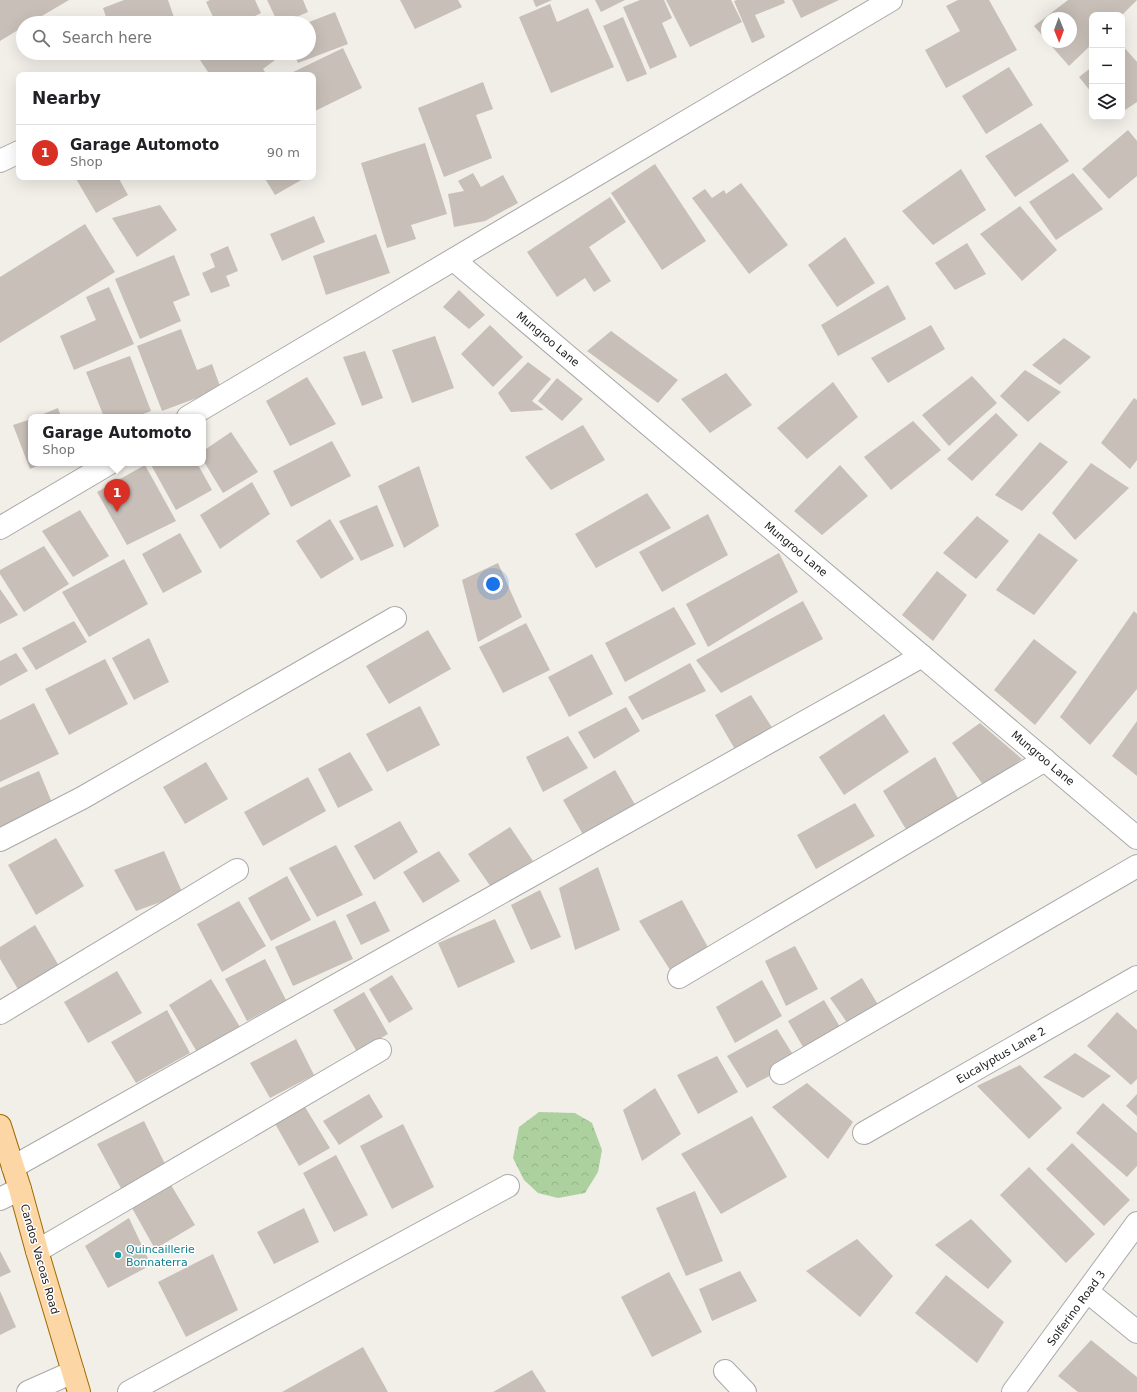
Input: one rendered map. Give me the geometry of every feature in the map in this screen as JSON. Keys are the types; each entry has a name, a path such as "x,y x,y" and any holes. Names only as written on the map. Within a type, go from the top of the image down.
{"main road":[{"name":"Candos Vacoas Road","path":"0,1126 20,1189 36,1251 76,1382"}],"street":[{"path":"193,414 891,0"},
{"path":"0,161 16,153"},
{"name":"Mungroo Lane","path":"454,260 1137,838"},
{"path":"0,528 105,466"},
{"path":"0,840 82,798 395,618"},
{"path":"13,1167 922,656"},
{"path":"679,977 1045,760"},
{"path":"781,1073 1137,866"},
{"path":"0,1013 237,870"},
{"name":"Eucalyptus Lane 2","path":"864,1134 1137,977"},
{"path":"36,1251 380,1050"},
{"path":"129,1392 508,1186"},
{"path":"0,1199 20,1189"},
{"name":"Solferino Road 3","path":"1013,1392 1088,1292 1137,1223"},
{"path":"1088,1292 1137,1332"},
{"path":"725,1371 745,1392"},
{"path":"28,1392 76,1382"}],"green space":[{"path":"539,1112 575,1113 592,1123 602,1150 598,1172 585,1193 558,1198 538,1193 524,1180 513,1158 519,1127"}],"building":[{"path":"0,0 69,0 42,16 16,16 16,31 0,41"},
{"path":"124,0 168,0 174,16 106,16 103,8"},
{"path":"210,0 255,0 261,13 255,16 213,16 206,2"},
{"path":"267,0 303,0 308,12 299,16 275,16"},
{"path":"400,0 458,0 462,7 415,29"},
{"path":"533,0 552,0 536,7"},
{"path":"595,0 625,0 601,12"},
{"path":"640,0 664,0 672,18 662,23 677,57 650,69 623,7"},
{"path":"666,0 731,0 742,22 690,47"},
{"path":"784,0 785,3 755,15 765,37 752,43 734,1"},
{"path":"792,0 839,0 801,18"},
{"path":"958,0 989,0 1017,50 946,88 925,50 960,31 946,6"},
{"path":"1068,0 1137,0 1125,12 1089,12 1089,47 1069,66 1053,48 1077,48 1077,12 1052,12"},
{"path":"550,4 557,22 588,8 614,67 551,93 519,17"},
{"path":"335,12 348,44 316,56 316,19"},
{"path":"623,17 647,74 627,82 603,26"},
{"path":"1041,21 1041,34 1034,26"},
{"path":"343,48 362,88 316,111 316,72 293,72"},
{"path":"1125,48 1137,62 1137,102 1125,110"},
{"path":"200,60 275,60 263,69 265,72 208,72"},
{"path":"297,60 306,60 298,63"},
{"path":"1009,67 1033,105 986,134 962,96"},
{"path":"1089,69 1089,89 1079,77"},
{"path":"483,82 493,109 476,115 492,158 444,177 418,108"},
{"path":"1041,123 1069,161 1015,197 985,156"},
{"path":"1128,130 1137,141 1137,176 1109,199 1082,169"},
{"path":"425,143 447,214 411,225 416,239 387,248 361,163"},
{"path":"655,164 706,241 662,270 611,193"},
{"path":"961,169 986,210 933,245 902,211"},
{"path":"473,173 481,187 503,175 518,203 485,221 454,227 448,194 464,191 458,181"},
{"path":"1073,173 1103,209 1056,240 1029,202"},
{"path":"77,180 120,180 128,195 96,213"},
{"path":"266,180 301,180 275,195"},
{"path":"741,183 788,245 749,274 692,198 705,189 712,198 724,190 726,194"},
{"path":"610,197 626,222 589,247 611,281 594,292 585,278 557,297 527,252"},
{"path":"160,205 177,230 137,257 112,218"},
{"path":"1020,206 1057,250 1022,281 980,234"},
{"path":"314,216 325,242 282,261 270,234"},
{"path":"85,224 115,272 0,343 0,277"},
{"path":"376,234 390,273 326,295 313,256"},
{"path":"845,237 875,283 837,307 808,265"},
{"path":"967,243 986,274 955,290 935,263"},
{"path":"228,246 238,271 226,276 230,286 211,293 202,273 215,267 210,254"},
{"path":"174,255 190,295 173,302 181,321 140,339 115,279"},
{"path":"888,285 906,319 838,356 821,325"},
{"path":"109,287 134,344 74,370 60,336 96,320 86,297"},
{"path":"459,290 485,315 469,329 443,307"},
{"path":"490,325 523,357 493,387 461,354"},
{"path":"931,325 945,349 888,383 871,358"},
{"path":"181,329 197,370 212,364 221,389 162,411 137,346"},
{"path":"611,331 678,380 658,403 587,351"},
{"path":"435,336 454,388 412,403 392,350"},
{"path":"1064,338 1091,357 1060,385 1032,365"},
{"path":"365,351 383,398 362,406 343,357"},
{"path":"130,356 151,411 143,414 103,414 86,372"},
{"path":"528,362 551,379 532,401 544,410 511,412 498,393"},
{"path":"1025,370 1061,392 1028,422 1000,396"},
{"path":"726,373 752,405 710,433 681,399"},
{"path":"972,376 997,403 949,446 922,415"},
{"path":"307,377 336,424 290,446 266,401"},
{"path":"557,378 583,399 562,421 538,401"},
{"path":"833,382 858,417 807,459 777,428"},
{"path":"1134,398 1137,400 1137,460 1130,469 1101,443"},
{"path":"58,408 60,414 43,414"},
{"path":"996,413 1018,435 972,481 947,459"},
{"path":"28,420 28,464 13,425"},
{"path":"913,421 941,450 891,490 864,457"},
{"path":"583,425 605,460 551,490 525,457"},
{"path":"231,432 258,472 223,493 206,465 206,449"},
{"path":"332,441 351,476 291,507 273,471"},
{"path":"1040,442 1068,462 1022,511 995,495"},
{"path":"1091,463 1129,488 1075,540 1052,513"},
{"path":"840,465 868,496 822,535 794,511"},
{"path":"29,466 38,466 30,469"},
{"path":"146,466 176,521 127,545 97,492"},
{"path":"152,466 199,466 212,490 176,510"},
{"path":"419,466 439,526 404,548 378,486"},
{"path":"252,482 270,514 220,549 200,515"},
{"path":"647,493 671,528 596,568 575,534"},
{"path":"377,505 394,546 361,561 339,521"},
{"path":"80,510 109,556 73,577 42,531"},
{"path":"708,514 728,555 662,592 639,552"},
{"path":"977,516 1009,541 976,579 943,553"},
{"path":"330,519 354,559 321,579 296,541"},
{"path":"180,533 202,572 163,593 142,554"},
{"path":"1039,533 1078,560 1034,615 996,590"},
{"path":"44,546 69,584 24,612 0,574 0,570"},
{"path":"779,553 798,592 708,647 686,604"},
{"path":"124,559 148,604 89,637 62,592"},
{"path":"498,563 522,617 478,642 462,580"},
{"path":"937,571 967,595 933,641 902,615"},
{"path":"0,589 18,615 0,624"},
{"path":"803,601 823,639 721,693 696,660"},
{"path":"674,607 696,644 625,682 605,643"},
{"path":"1134,611 1137,614 1137,689 1090,745 1060,717"},
{"path":"74,621 87,642 36,670 22,648"},
{"path":"526,623 550,670 503,693 479,647"},
{"path":"428,630 451,669 389,704 366,666"},
{"path":"149,638 169,682 134,700 112,658"},
{"path":"1034,639 1077,672 1035,725 994,690"},
{"path":"16,653 28,671 0,686 0,661"},
{"path":"592,654 613,694 569,717 548,677"},
{"path":"105,659 128,704 69,735 45,689"},
{"path":"690,663 706,691 642,720 628,697"},
{"path":"751,695 773,729 736,751 715,715"},
{"path":"34,703 59,754 0,782 0,720"},
{"path":"420,706 440,745 387,772 366,734"},
{"path":"626,707 640,731 594,759 578,732"},
{"path":"884,714 909,752 844,795 819,757"},
{"path":"1137,721 1137,776 1112,756"},
{"path":"980,723 1022,759 984,786 952,743"},
{"path":"568,736 588,768 543,792 526,757"},
{"path":"350,752 373,790 338,808 318,769"},
{"path":"935,757 960,802 907,831 883,791"},
{"path":"206,762 228,799 185,824 163,787"},
{"path":"615,770 637,808 585,838 563,800"},
{"path":"39,771 55,810 0,832 0,788"},
{"path":"308,777 326,811 263,846 244,812"},
{"path":"855,803 875,836 816,869 797,835"},
{"path":"400,821 418,852 374,880 354,846"},
{"path":"510,827 533,861 491,887 468,854"},
{"path":"56,838 84,886 36,915 8,865"},
{"path":"336,845 363,895 317,917 289,868"},
{"path":"164,851 183,894 136,911 114,870"},
{"path":"439,851 460,881 423,903 403,872"},
{"path":"598,867 620,930 575,950 559,888"},
{"path":"287,876 311,920 271,941 248,898"},
{"path":"540,890 561,937 531,950 511,905"},
{"path":"682,900 710,951 672,973 639,921"},
{"path":"239,901 266,946 222,972 197,924"},
{"path":"375,901 390,931 361,945 346,915"},
{"path":"495,919 515,962 458,988 438,943"},
{"path":"335,920 353,959 293,986 275,947"},
{"path":"35,925 59,966 19,991 0,959 0,947"},
{"path":"795,946 818,989 786,1006 765,961"},
{"path":"265,959 286,1000 247,1021 225,979"},
{"path":"117,971 142,1013 88,1043 64,1002"},
{"path":"392,975 413,1009 389,1023 369,989"},
{"path":"862,978 883,1013 853,1031 830,998"},
{"path":"211,979 240,1027 197,1052 169,1005"},
{"path":"762,980 782,1016 735,1043 716,1007"},
{"path":"364,992 388,1034 357,1052 333,1010"},
{"path":"824,1000 840,1027 803,1047 788,1021"},
{"path":"167,1010 190,1053 136,1083 111,1042"},
{"path":"1117,1012 1137,1030 1137,1079 1131,1085 1087,1046"},
{"path":"777,1029 797,1061 747,1088 727,1056"},
{"path":"296,1039 314,1075 270,1098 250,1063"},
{"path":"1075,1053 1111,1076 1083,1098 1043,1077"},
{"path":"717,1056 738,1092 698,1114 677,1075"},
{"path":"1020,1065 1062,1108 1029,1139 977,1086"},
{"path":"807,1083 853,1122 828,1159 772,1107"},
{"path":"655,1088 681,1134 642,1161 623,1110"},
{"path":"369,1094 383,1117 339,1145 323,1121"},
{"path":"1137,1094 1137,1116 1126,1106"},
{"path":"302,1102 330,1148 299,1166 273,1120"},
{"path":"1103,1103 1137,1133 1137,1166 1127,1177 1076,1133"},
{"path":"752,1116 787,1177 721,1214 681,1154"},
{"path":"144,1121 167,1168 123,1192 97,1144"},
{"path":"403,1124 434,1187 392,1209 360,1146"},
{"path":"1072,1143 1130,1200 1104,1226 1046,1169"},
{"path":"336,1155 368,1215 334,1232 303,1173"},
{"path":"1029,1167 1095,1234 1066,1263 1000,1195"},
{"path":"171,1185 195,1225 155,1249 132,1208"},
{"path":"695,1191 723,1261 686,1276 656,1208"},
{"path":"304,1208 319,1242 274,1264 257,1232"},
{"name":"Quincaillerie Bonnaterra","path":"129,1218 151,1265 108,1288 85,1246"},
{"path":"971,1219 1012,1261 988,1289 935,1245"},
{"path":"857,1239 893,1276 860,1317 806,1271"},
{"path":"0,1251 11,1272 0,1277"},
{"path":"213,1254 238,1310 186,1337 158,1282"},
{"path":"740,1271 757,1301 712,1321 699,1289"},
{"path":"669,1272 702,1332 652,1357 621,1297"},
{"path":"946,1275 1004,1322 977,1363 915,1313"},
{"path":"0,1291 16,1327 0,1335"},
{"path":"1091,1340 1137,1377 1137,1392 1078,1392 1058,1376"},
{"path":"363,1347 388,1392 282,1392"},
{"path":"532,1370 546,1392 493,1392"}],"place":[{"name":"Garage Automoto","path":"117,512"},
{"name":"Quincaillerie Bonnaterra","path":"118,1255"}]}
